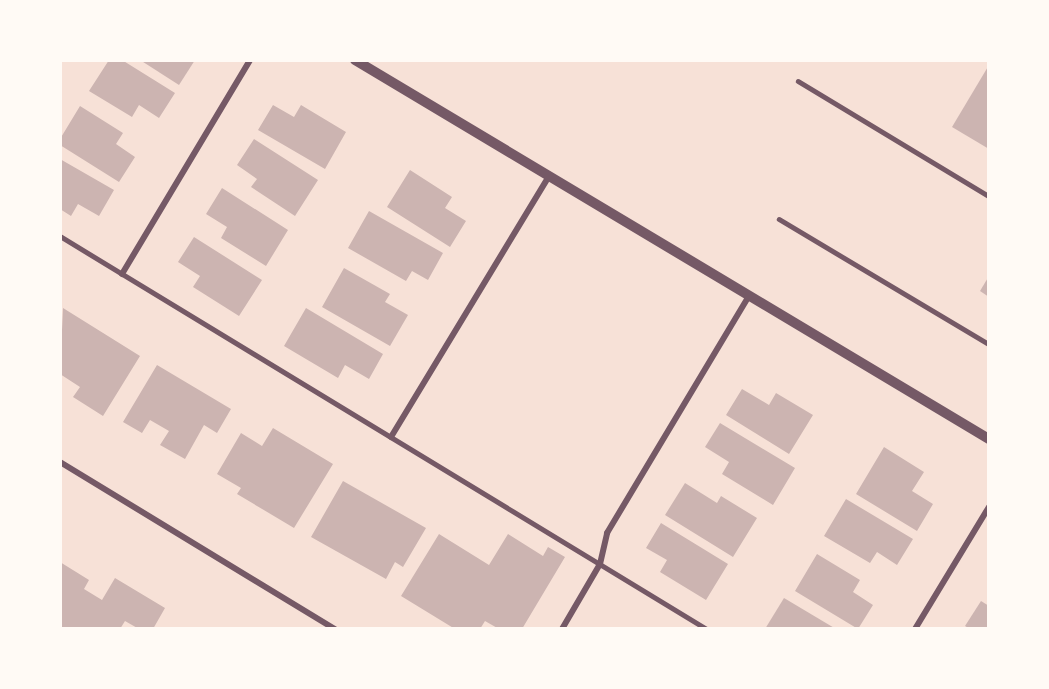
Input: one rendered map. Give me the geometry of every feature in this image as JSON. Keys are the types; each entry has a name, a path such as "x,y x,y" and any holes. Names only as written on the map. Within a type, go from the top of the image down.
{"street":[{"path":"122,274 250,60"},
{"path":"355,60 989,439"},
{"path":"391,437 549,176"},
{"path":"562,629 600,564 607,533 749,296"},
{"path":"60,462 335,629"},
{"path":"915,629 989,507"}],"lane":[{"path":"798,81 989,196"},
{"path":"779,219 989,344"},
{"path":"60,236 706,629"}],"building":[{"path":"109,60 122,60 175,93 159,118 139,105 132,117 89,91"},
{"path":"140,60 195,60 179,85"},
{"path":"989,65 989,149 952,127"},
{"path":"273,105 294,117 301,105 346,132 325,169 258,130"},
{"path":"80,106 123,133 116,144 135,157 119,182 60,145 60,139"},
{"path":"254,139 318,180 295,216 251,187 257,179 237,165"},
{"path":"60,159 114,190 99,216 78,204 71,216 60,209"},
{"path":"410,170 452,197 445,208 466,221 450,247 387,207"},
{"path":"222,188 288,230 266,266 221,238 227,227 206,214"},
{"path":"369,211 443,253 428,280 412,271 406,281 348,248"},
{"path":"194,237 262,280 239,316 193,287 200,276 178,262"},
{"path":"344,268 390,294 385,302 408,315 390,346 322,307"},
{"path":"989,276 989,297 980,291"},
{"path":"63,308 140,356 103,416 73,397 80,387 60,374"},
{"path":"306,308 383,354 369,379 345,365 338,378 284,346"},
{"path":"157,365 231,409 217,433 204,425 185,459 160,445 169,431 150,420 142,433 123,422"},
{"path":"742,389 769,405 776,393 813,415 789,454 726,415"},
{"path":"720,423 795,468 773,505 722,474 729,462 705,447"},
{"path":"273,428 333,464 294,528 237,494 241,488 217,474 241,433 262,446"},
{"path":"884,447 924,472 912,491 933,504 917,531 856,494"},
{"path":"343,481 426,528 403,567 395,562 386,579 311,537"},
{"path":"685,483 717,503 721,496 757,518 733,557 665,515"},
{"path":"846,499 913,539 897,565 877,552 870,563 824,536"},
{"path":"661,523 728,564 706,600 660,572 667,560 646,548"},
{"path":"439,534 489,565 508,534 543,556 548,547 565,557 522,629 499,629 485,621 480,629 455,629 401,596"},
{"path":"817,554 860,580 853,592 873,605 858,629 795,591"},
{"path":"60,562 89,580 84,589 102,600 115,578 165,608 153,629 139,629 125,621 120,629 60,629"},
{"path":"784,598 836,629 765,629"},
{"path":"981,601 989,606 989,629 970,629 965,626"}]}
